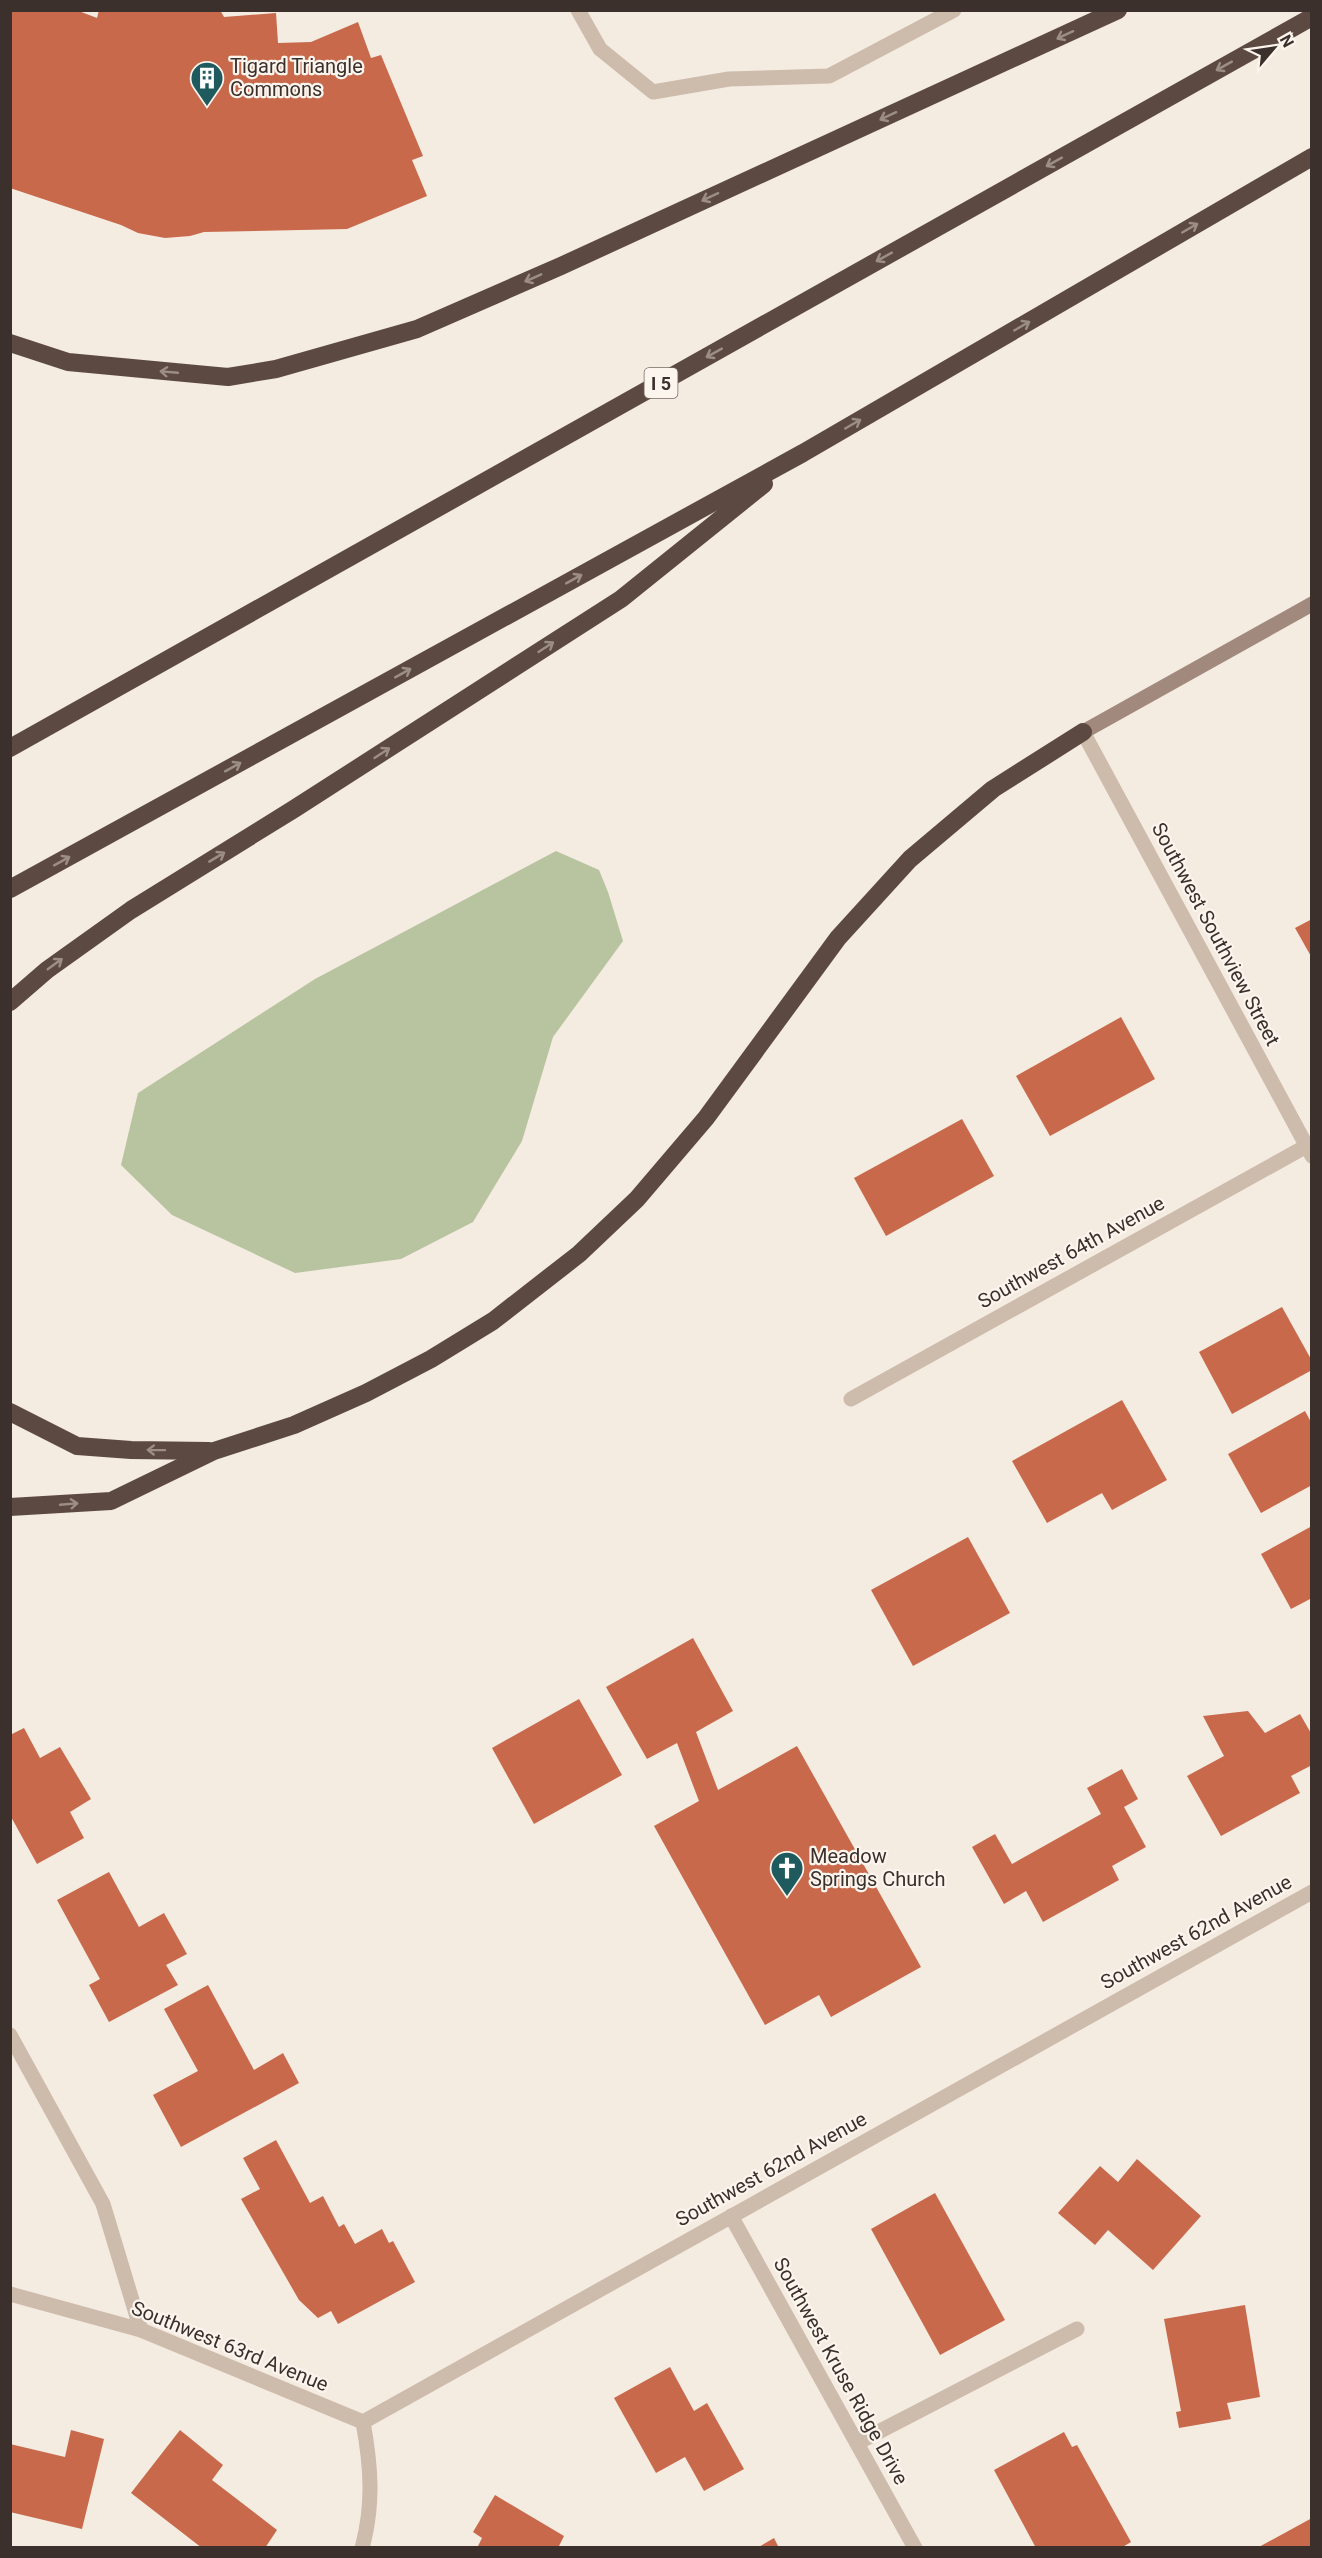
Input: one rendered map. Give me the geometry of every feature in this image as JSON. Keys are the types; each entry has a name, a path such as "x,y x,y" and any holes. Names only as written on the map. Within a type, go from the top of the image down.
{"highway":[{"path":"10,343 68,363 228,377 276,369 417,329 572,261 1118,10"},
{"name":"I 5","path":"10,748 1311,17"},
{"path":"10,889 802,453 1311,158"},
{"path":"10,1002 47,970 131,909 294,809 621,599 802,453"},
{"path":"10,1507 111,1501 214,1451 294,1425 384,1384 431,1359 493,1321 562,1268 637,1199 706,1118 838,938 910,858 993,789 1083,732"},
{"path":"10,1412 77,1446 131,1450 214,1451"}],"main road":[{"path":"1083,732 1311,604"}],"street":[{"path":"578,10 600,49 653,92 729,79 830,76 954,10"},
{"name":"Southwest Southview Street","path":"1083,732 1310,1148"},
{"name":"Southwest 64th Avenue","path":"851,1399 1310,1148"},
{"name":"Southwest 62nd Avenue","path":"363,2422 1311,1892"},
{"path":"10,2036 103,2204 141,2330"},
{"name":"Southwest Kruse Ridge Drive","path":"731,2216 915,2547"},
{"name":"Southwest 63rd Avenue","path":"10,2294 141,2330 363,2422"},
{"path":"857,2443 1077,2329"},
{"path":"362,2547 368,2527 372,2497 370,2460 363,2422"}],"green space":[{"path":"556,851 599,870 623,941 553,1037 522,1141 473,1222 401,1259 295,1273 172,1215 121,1165 138,1093 315,979"}],"building":[{"name":"Tigard Triangle Commons","path":"10,10 76,10 97,18 99,10 220,10 224,17 276,13 278,43 311,42 358,22 371,58 381,55 423,156 412,160 427,196 347,229 204,232 190,236 165,238 138,233 121,225 10,188"},
{"path":"1312,919 1312,958 1295,928"},
{"path":"1121,1017 1155,1079 1050,1136 1016,1076"},
{"path":"962,1119 994,1176 886,1236 854,1178"},
{"path":"1282,1307 1312,1361 1312,1370 1232,1414 1199,1352"},
{"path":"1122,1400 1167,1480 1112,1510 1102,1493 1047,1523 1012,1461"},
{"path":"1305,1411 1312,1424 1312,1485 1261,1513 1228,1454"},
{"path":"1312,1526 1312,1598 1291,1609 1261,1554"},
{"path":"968,1537 1010,1613 913,1666 871,1590"},
{"name":"Meadow Springs Church","path":"693,1638 733,1711 696,1732 718,1790 797,1746 921,1967 831,2017 819,1995 765,2025 654,1826 699,1801 677,1743 647,1759 606,1687"},
{"path":"579,1699 622,1775 534,1824 492,1748"},
{"path":"1248,1711 1265,1733 1300,1714 1312,1735 1312,1765 1291,1776 1300,1793 1221,1836 1187,1776 1224,1756 1203,1716"},
{"path":"24,1728 40,1758 60,1747 91,1799 70,1812 84,1838 37,1864 10,1815 10,1735"},
{"path":"1122,1769 1138,1799 1124,1807 1146,1847 1112,1866 1119,1880 1043,1922 1026,1891 1004,1904 972,1847 995,1834 1012,1864 1101,1814 1087,1788"},
{"path":"109,1872 139,1927 164,1913 187,1954 166,1965 178,1985 109,2022 89,1985 100,1979 57,1900"},
{"path":"208,1985 254,2070 283,2053 299,2083 181,2147 153,2095 198,2071 164,2009"},
{"path":"276,2140 310,2203 323,2196 339,2227 344,2224 355,2244 382,2229 389,2243 393,2241 415,2282 338,2324 331,2311 318,2318 299,2300 241,2199 260,2189 243,2158"},
{"path":"1137,2159 1201,2216 1153,2270 1108,2230 1095,2245 1058,2213 1100,2166 1118,2182"},
{"path":"935,2193 1005,2320 940,2355 871,2229"},
{"path":"1245,2305 1260,2397 1227,2403 1231,2419 1179,2428 1176,2412 1181,2411 1164,2319"},
{"path":"670,2367 694,2411 707,2403 744,2469 704,2491 685,2457 656,2473 614,2398"},
{"path":"71,2430 104,2439 82,2529 10,2512 10,2444 65,2457"},
{"path":"180,2430 223,2465 212,2480 277,2530 265,2548 202,2548 131,2493"},
{"path":"1064,2432 1072,2447 1077,2445 1131,2542 1121,2548 1036,2548 994,2470"},
{"path":"495,2495 564,2536 558,2548 477,2548 482,2538 473,2532"},
{"path":"1312,2518 1312,2548 1257,2548"},
{"path":"774,2538 779,2548 757,2548"}],"place":[{"name":"Tigard Triangle Commons","path":"207,107"},
{"name":"Meadow Springs Church","path":"787,1897"}]}
